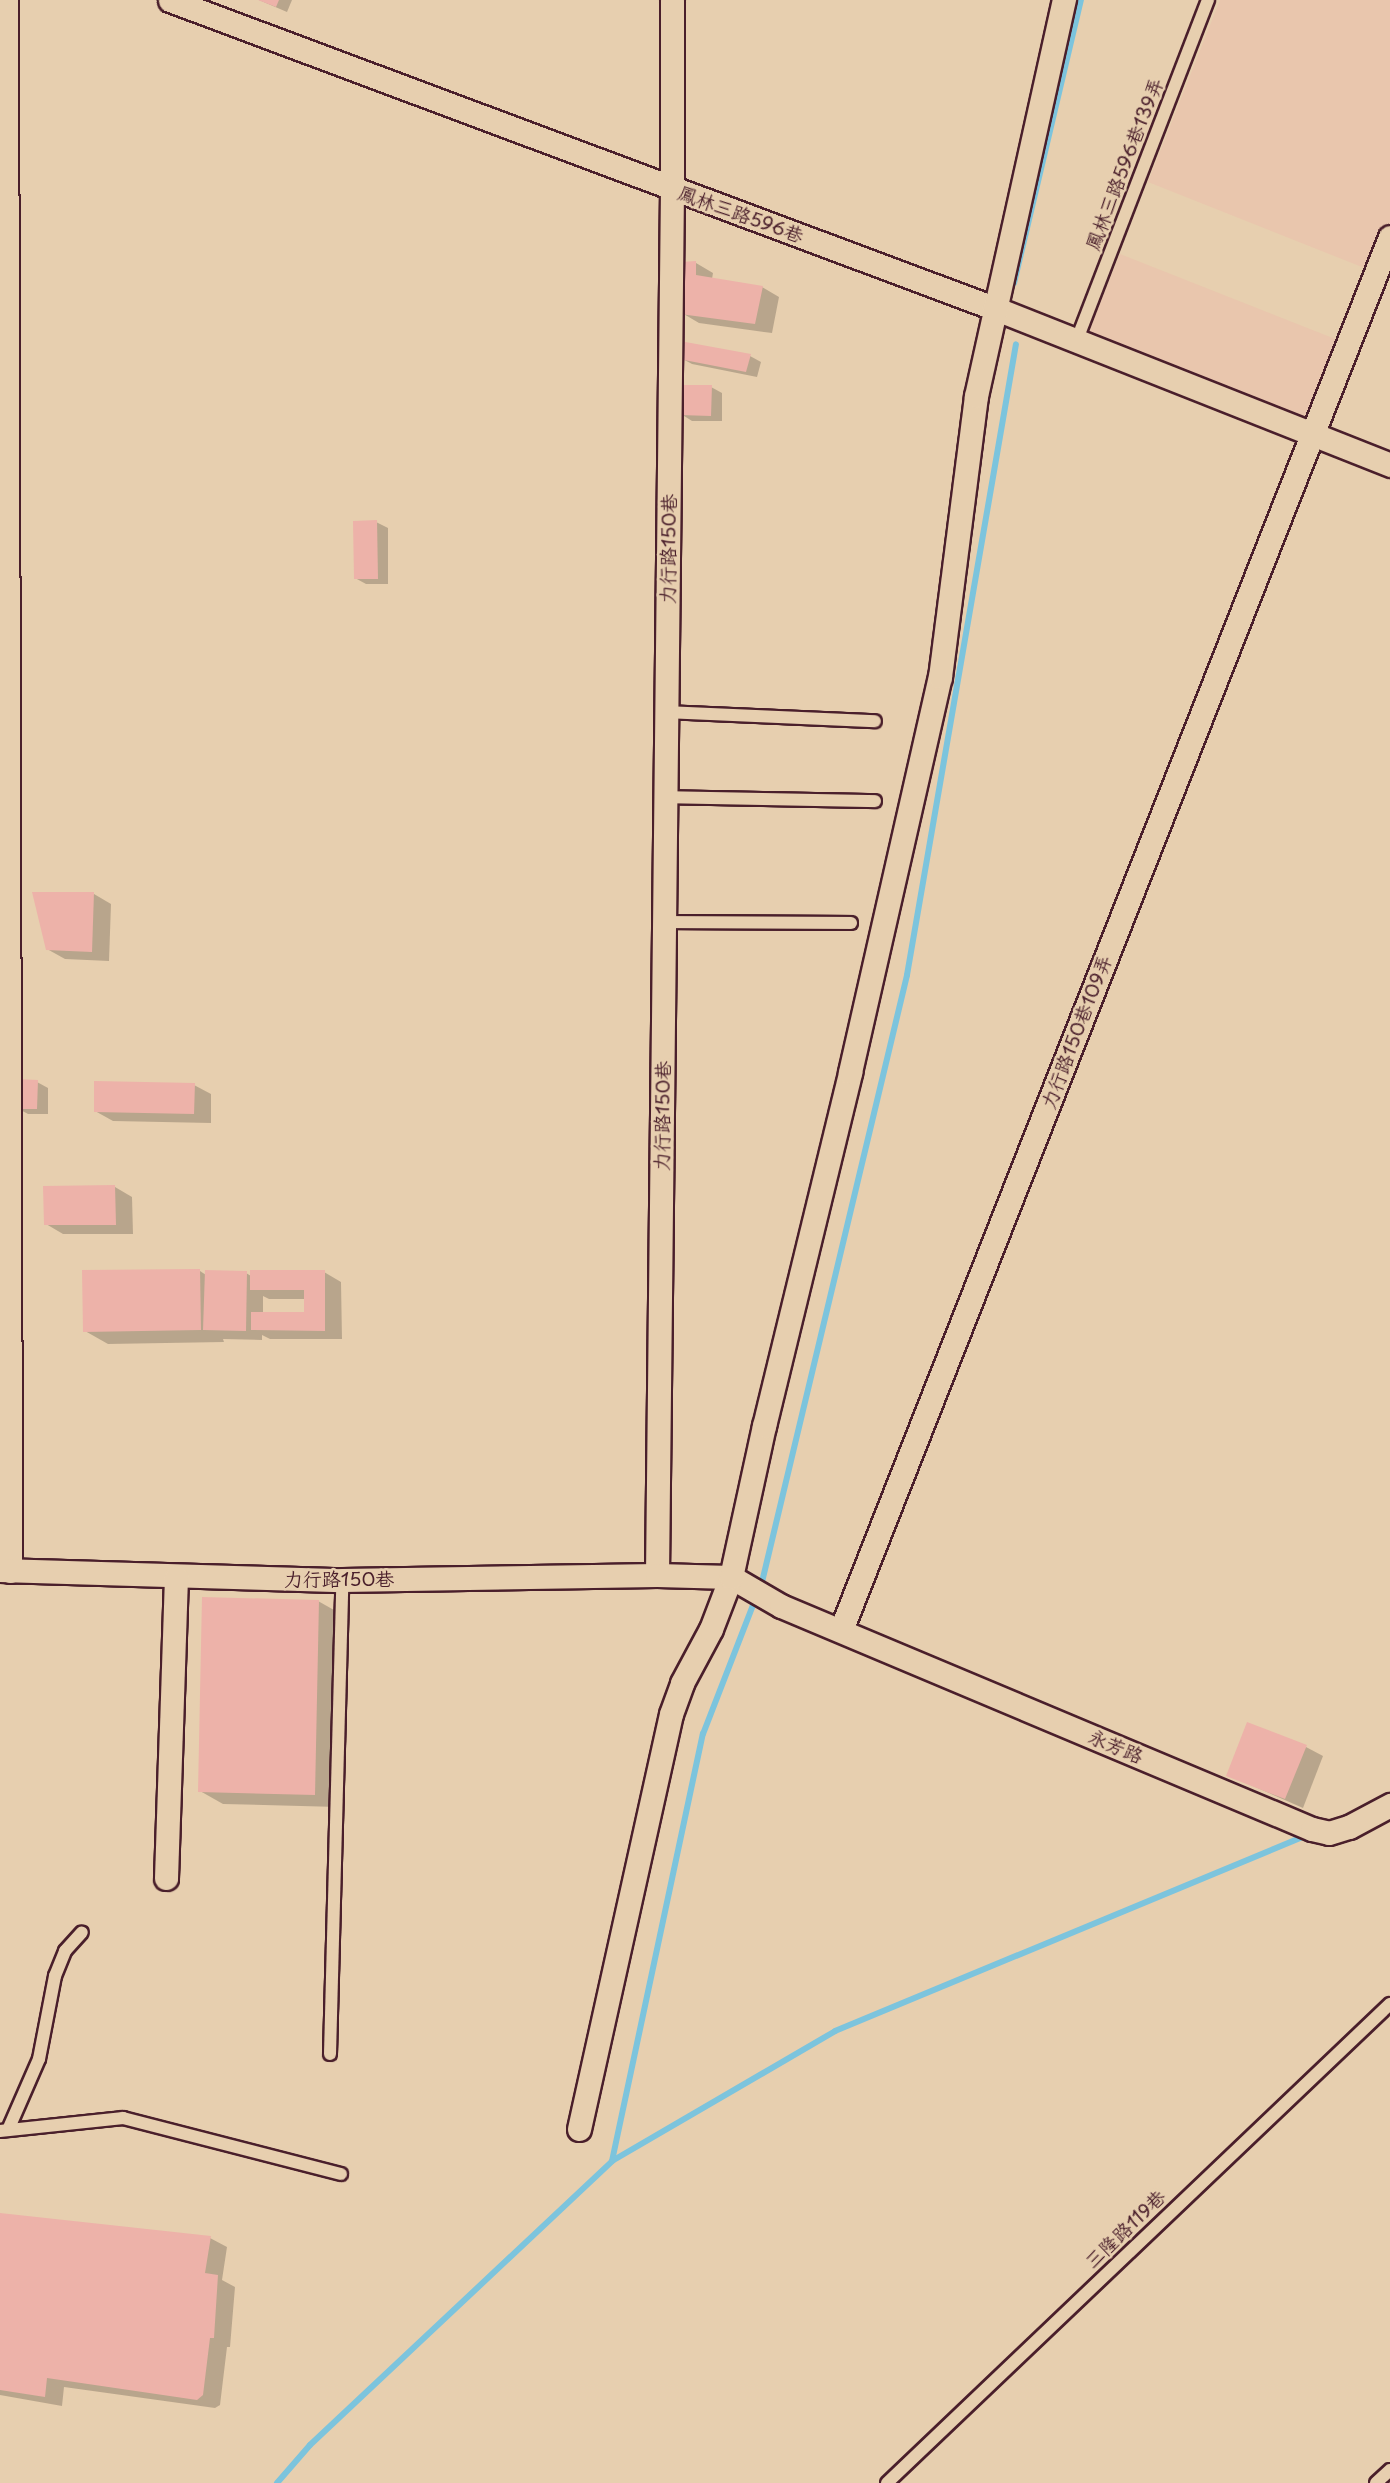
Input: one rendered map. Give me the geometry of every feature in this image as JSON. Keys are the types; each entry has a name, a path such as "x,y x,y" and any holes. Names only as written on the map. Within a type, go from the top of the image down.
{"street":[{"path":"5,1570 6,0"},
{"name":"鳳林三路596巷","path":"170,0 994,308 1311,434"},
{"name":"力行路150巷","path":"5,1570 342,1580 657,1575 673,189 671,0"},
{"path":"579,2129 671,1714 682,1682 711,1629 731,1577 940,677 975,396 1065,0"},
{"name":"力行路150巷109弄","path":"841,1630 1390,237"},
{"path":"1311,434 1390,465"},
{"path":"657,1575 731,1577 780,1606 841,1630"},
{"path":"166,1878 176,1577"},
{"name":"永芳路","path":"841,1630 1312,1829 1329,1833 1339,1830 1390,1805"}],"lane":[{"name":"鳳林三路596巷139弄","path":"1076,342 1208,0"},
{"path":"665,712 874,721"},
{"path":"664,797 875,801"},
{"path":"663,922 850,923"},
{"path":"330,2054 342,1580"},
{"path":"4,2131 38,2059 55,1976 65,1951 82,1932"},
{"name":"三隆路119巷","path":"887,2483 1390,2004"},
{"path":"4,2131 123,2118 341,2174"},
{"path":"1376,2483 1390,2470"}],"shaded area":[{"path":"1220,0 1390,0 1390,224 1372,271 1148,182"},
{"path":"1120,254 1343,342 1310,426 1087,336"}],"building":[{"path":"258,0 279,0 276,7"},
{"path":"696,261 696,275 763,286 755,324 680,314 681,262"},
{"path":"680,341 751,354 746,372 679,359"},
{"path":"680,385 712,385 711,416 679,415"},
{"path":"377,520 378,579 354,579 353,521"},
{"path":"32,892 94,892 92,952 46,950"},
{"path":"16,1079 38,1080 37,1109 15,1109"},
{"path":"94,1081 195,1083 194,1114 94,1112"},
{"path":"115,1185 116,1225 44,1225 43,1186"},
{"path":"200,1269 201,1330 83,1332 82,1270"},
{"path":"205,1270 247,1271 246,1331 203,1330"},
{"path":"250,1270 325,1270 325,1331 251,1330 251,1312 304,1312 304,1290 250,1290"},
{"path":"202,1597 319,1600 315,1795 198,1792"},
{"path":"1247,1722 1307,1745 1285,1799 1226,1776"},
{"path":"0,2213 211,2236 205,2273 218,2275 214,2338 210,2338 203,2395 197,2400 47,2378 45,2397 0,2390"}],"waterway":[{"path":"1014,283 1081,0"},
{"path":"612,2161 703,1734 762,1582 907,975 1016,344"},
{"path":"277,2483 310,2445 612,2161 835,2031 1310,1834"}]}
